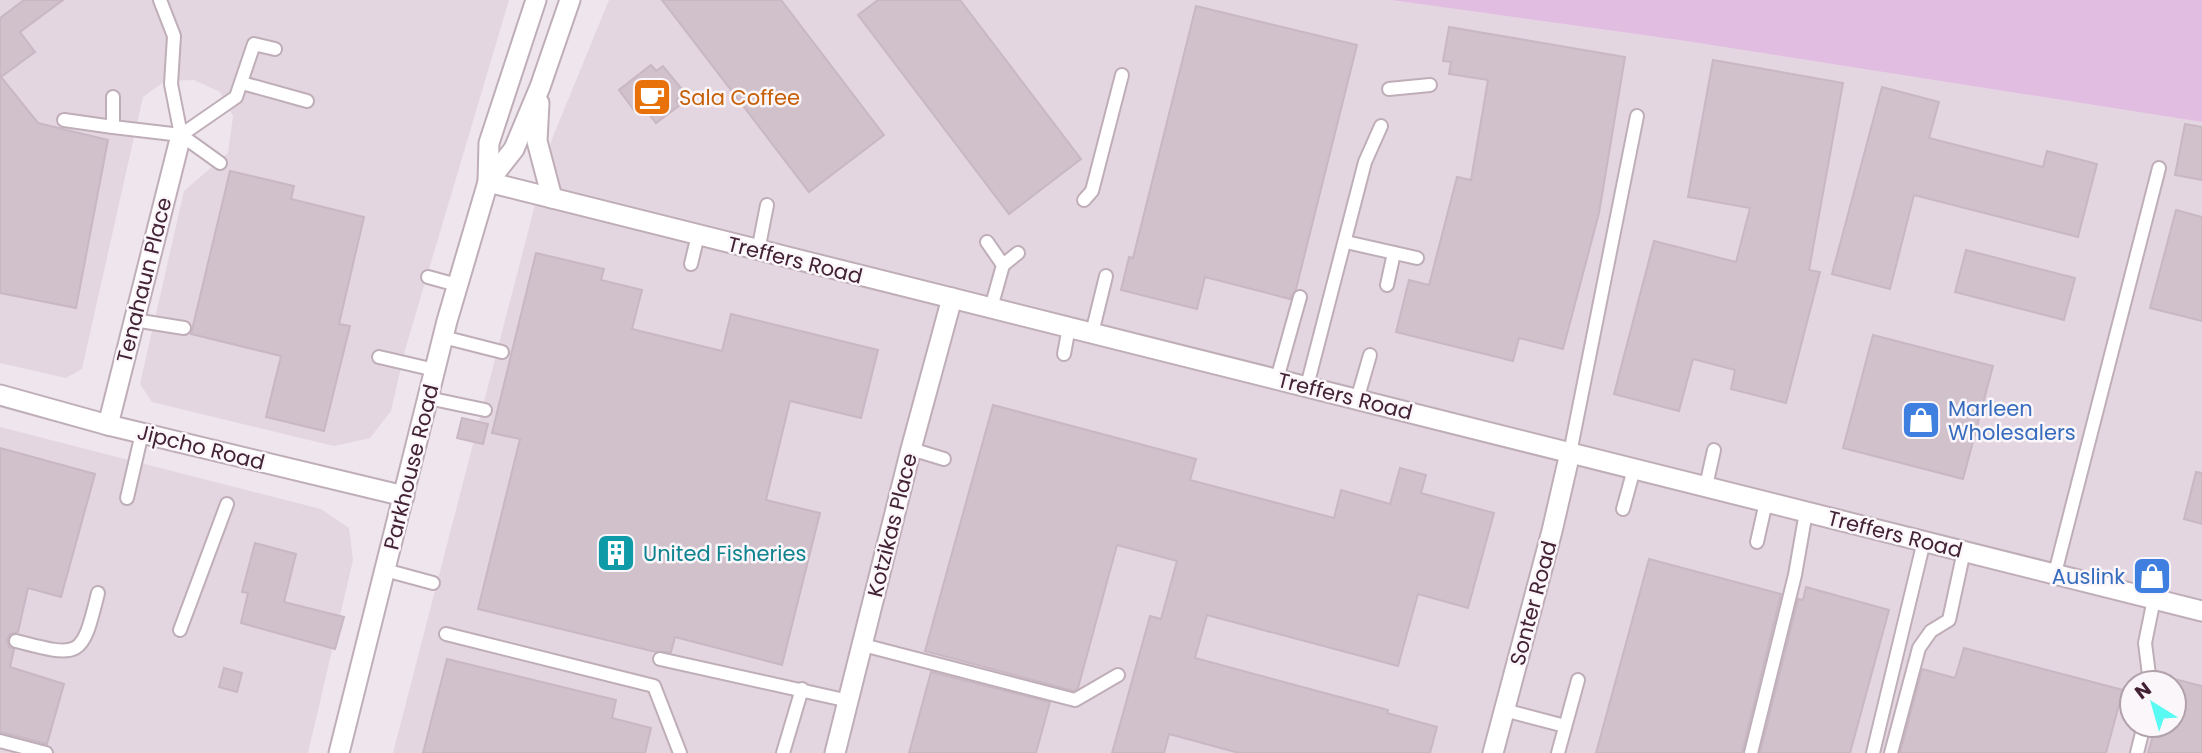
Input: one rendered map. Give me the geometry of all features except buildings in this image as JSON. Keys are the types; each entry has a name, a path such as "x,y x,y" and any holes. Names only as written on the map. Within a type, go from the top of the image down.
{"street":[{"name":"Parkhouse Road","path":"339,753 443,337 488,182 489,143 536,0"},
{"name":"Parkhouse Road","path":"488,182 514,149 540,87 570,0"},
{"path":"540,87 537,141 552,198"},
{"name":"Tenahaun Place","path":"108,425 181,135"},
{"name":"Treffers Road","path":"488,182 2202,611"},
{"name":"Kotzikas Place","path":"835,753 911,449 952,298"},
{"name":"Jipcho Road","path":"0,395 108,425 404,496"},
{"name":"Sonter Road","path":"1493,753 1570,453"}],"lane":[{"path":"160,0 174,36 171,84 181,135"},
{"path":"181,135 236,97 254,44 275,49"},
{"path":"1084,200 1092,191 1122,75"},
{"path":"242,83 307,102"},
{"path":"1389,89 1430,85"},
{"path":"113,97 113,127"},
{"path":"1570,453 1637,116"},
{"path":"64,120 181,135 220,163"},
{"path":"1307,386 1365,162 1381,125"},
{"path":"2054,573 2159,168"},
{"path":"758,251 767,205"},
{"path":"691,264 698,235"},
{"path":"987,242 1003,265"},
{"path":"1346,242 1417,258"},
{"path":"991,308 1003,265 1018,253"},
{"path":"1387,285 1394,253"},
{"path":"1092,332 1106,275"},
{"path":"428,277 457,285"},
{"path":"1277,379 1300,298"},
{"path":"134,320 184,328"},
{"path":"1064,354 1069,327"},
{"path":"443,337 502,352"},
{"path":"1357,400 1370,355"},
{"path":"379,357 435,370"},
{"path":"428,398 485,410"},
{"path":"127,498 142,433"},
{"path":"911,449 944,458"},
{"path":"1706,486 1714,450"},
{"path":"1623,509 1633,468"},
{"path":"1757,542 1766,502"},
{"path":"180,630 227,504"},
{"path":"1751,753 1795,575 1807,512"},
{"path":"1873,753 1924,541"},
{"path":"1891,753 1919,648 1931,631 1949,620 1964,551"},
{"path":"385,570 433,583"},
{"path":"16,641 60,651 75,648 83,641 88,631 98,593"},
{"path":"2148,669 2145,643 2154,599"},
{"path":"446,634 654,686 680,753"},
{"path":"863,645 1076,700 1118,675"},
{"path":"660,659 849,701"},
{"path":"1558,753 1578,680"},
{"path":"783,753 802,689"},
{"path":"1504,710 1565,726"},
{"path":"0,741 46,753"}],"shaded area":[{"path":"0,0 509,0 405,350 391,411 370,438 334,446 152,402 140,384 184,191 228,153 233,116 220,92 194,80 165,81 143,97 82,369 66,378 0,363"},
{"path":"609,0 1391,0 1679,40 2202,122 2202,753 393,753 552,139"},
{"path":"1391,0 2202,0 2202,122 1679,40"},
{"path":"0,427 321,509 349,528 353,560 308,753 0,753"}],"place":[{"name":"Sala Coffee","path":"652,97"},
{"name":"Marleen Wholesalers","path":"1921,420"},
{"name":"United Fisheries","path":"616,553"},
{"name":"Auslink","path":"2152,576"}]}
